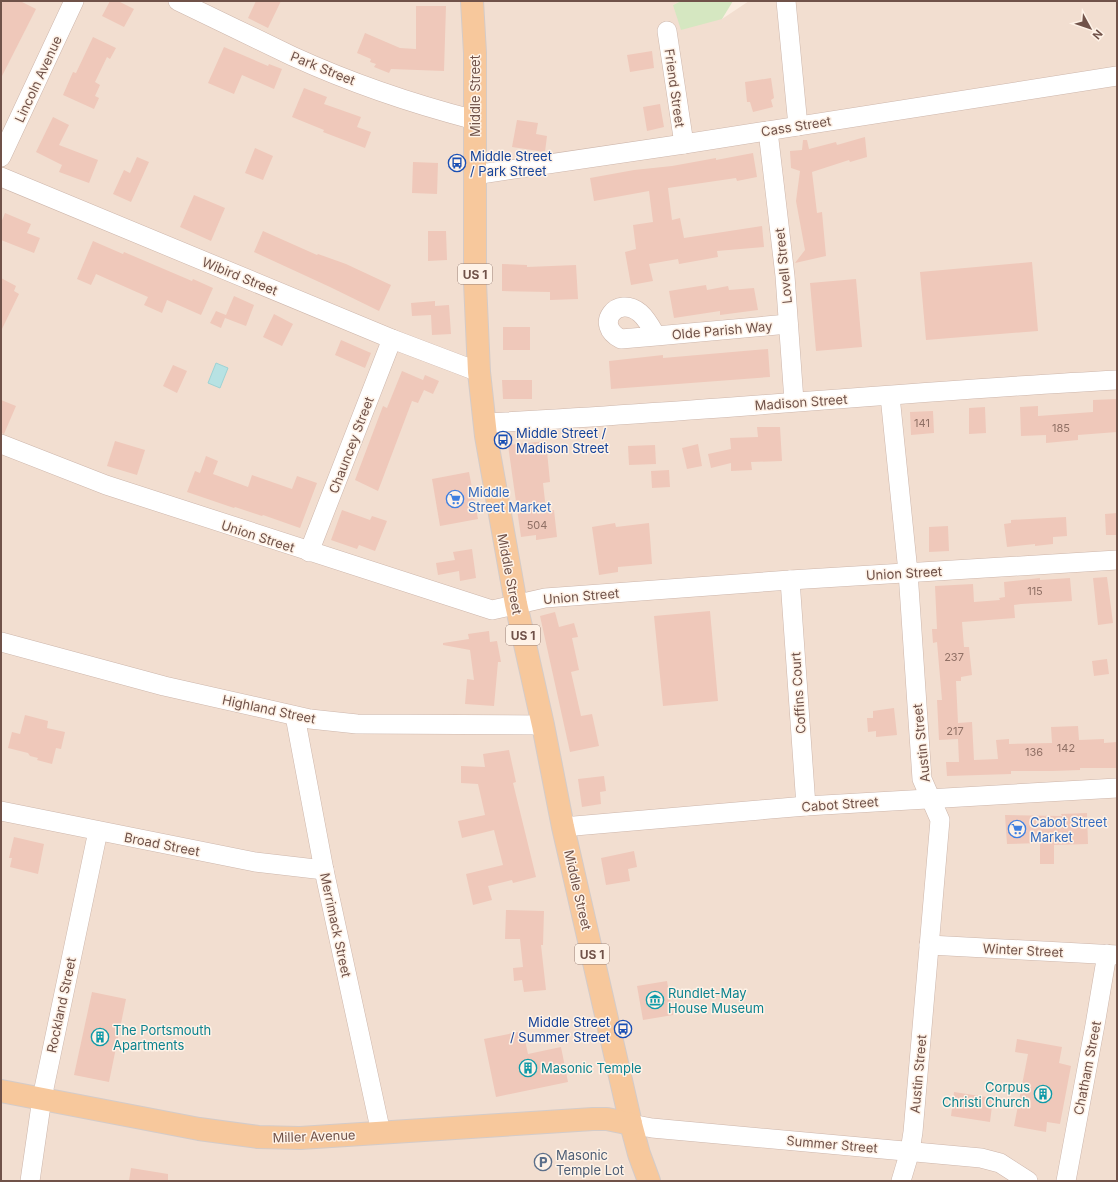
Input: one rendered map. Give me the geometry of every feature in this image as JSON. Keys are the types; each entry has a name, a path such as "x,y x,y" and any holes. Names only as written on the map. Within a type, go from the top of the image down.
{"main road":[{"name":"Middle Street","path":"472,1 475,46 475,282 479,372 484,423 499,518 563,827 631,1124 639,1154 649,1181"},
{"name":"Miller Avenue","path":"1,1091 199,1130 258,1137 300,1138 593,1119 607,1119 631,1124"}],"street":[{"name":"Lincoln Avenue","path":"1,157 74,1"},
{"name":"Park Street","path":"178,1 294,57 355,82 444,112 475,120"},
{"path":"786,1 798,126"},
{"name":"Friend Street","path":"667,31 684,144"},
{"name":"Cass Street","path":"474,175 684,144 1117,76"},
{"name":"Lovell Street","path":"768,131 785,276 794,401"},
{"name":"Wibird Street","path":"1,177 392,338 479,372"},
{"name":"Olde Parish Way","path":"656,336 788,324"},
{"name":"Chauncey Street","path":"309,552 392,338"},
{"name":"Madison Street","path":"484,423 656,413 794,401 890,396 1117,380"},
{"name":"Austin Street","path":"890,396 908,572 922,778 940,820 910,1151 901,1181"},
{"name":"Union Street","path":"1,444 106,485 309,552 492,610 545,598 908,572 982,569 1117,560"},
{"name":"Coffins Court","path":"790,580 806,806"},
{"name":"Highland Street","path":"1,642 164,686 295,716 357,724 543,725"},
{"name":"Merrimack Street","path":"295,716 324,870 381,1133"},
{"name":"Cabot Street","path":"563,827 806,806 1117,788"},
{"name":"Broad Street","path":"1,811 255,862 324,870"},
{"name":"Rockland Street","path":"30,1181 42,1098 98,831"},
{"name":"Winter Street","path":"929,945 1112,954"},
{"name":"Chatham Street","path":"1066,1181 1095,1025 1112,954"},
{"name":"Summer Street","path":"631,1124 652,1128 910,1151 991,1160 1011,1168 1028,1181"}],"shaded area":[{"path":"1,1 681,1 673,5 722,19 749,1 1117,1 1117,1181 1,1181"}],"green space":[{"path":"681,1 733,1 722,19 681,30 673,5"}],"water":[{"path":"216,363 228,368 220,388 208,383"}],"building":[{"path":"3,1 20,1 36,9 1,78 1,5"},
{"path":"110,1 118,1 134,9 124,27 102,16"},
{"path":"256,1 281,1 268,28 248,18"},
{"path":"416,6 446,6 444,71 391,69 389,73 374,67 376,64 370,62 371,59 357,53 365,33 400,48 416,49"},
{"path":"93,37 116,48 110,59 107,57 95,82 100,85 95,96 99,98 94,109 63,95 73,72 76,73"},
{"path":"224,47 268,66 269,64 282,69 274,89 242,75 234,94 208,83"},
{"path":"652,51 654,68 630,72 627,55"},
{"path":"771,78 774,98 771,100 773,107 753,112 750,102 747,102 745,82"},
{"path":"304,88 327,97 324,104 361,117 357,127 371,132 365,148 323,132 324,130 292,117"},
{"path":"660,104 664,127 647,131 643,107"},
{"path":"53,117 69,125 59,145 98,160 89,183 59,172 62,165 36,152"},
{"path":"517,120 538,123 536,134 547,136 545,152 512,147"},
{"path":"865,137 867,157 850,162 849,160 812,172 817,213 822,212 826,256 795,263 805,250 796,201 800,171 791,168 790,151 802,150 803,140 807,140 809,149 836,142 837,145"},
{"path":"255,148 273,156 263,180 245,173"},
{"path":"753,153 757,177 737,181 736,178 668,188 672,220 680,218 684,238 762,226 764,247 717,251 718,257 679,264 678,259 649,264 653,281 631,285 625,252 636,249 633,225 653,222 649,191 594,201 590,178 716,158 716,160"},
{"path":"137,157 149,162 131,202 113,194 124,170 130,173"},
{"path":"413,162 438,163 437,194 412,193"},
{"path":"194,195 225,208 211,241 180,227"},
{"path":"5,213 31,224 27,233 40,238 34,253 1,240 1,223"},
{"path":"263,231 317,255 318,254 346,264 391,285 379,311 254,252"},
{"path":"428,231 446,231 447,260 428,261"},
{"path":"93,241 213,288 201,315 167,300 162,313 144,305 148,297 96,274 91,285 77,279"},
{"path":"1032,262 1038,331 926,340 920,272"},
{"path":"502,264 527,265 527,267 576,265 578,299 550,300 550,292 502,291"},
{"path":"1,278 16,286 14,291 19,294 1,331"},
{"path":"856,279 862,347 816,351 810,283"},
{"path":"706,285 707,290 728,286 729,290 754,288 758,310 720,315 720,311 674,318 669,291"},
{"path":"234,296 254,305 246,326 225,318 221,328 210,323 216,311 226,315"},
{"path":"435,301 435,306 449,305 451,334 432,335 431,315 412,316 411,303"},
{"path":"274,314 293,324 282,346 263,337"},
{"path":"503,327 530,327 530,350 503,350"},
{"path":"341,340 371,353 365,368 335,355"},
{"path":"768,349 770,377 611,389 609,361 663,355 663,358"},
{"path":"173,365 187,371 177,393 163,386"},
{"path":"402,371 423,380 425,375 439,381 433,394 424,390 418,403 412,401 378,491 355,480 383,406 387,408"},
{"path":"502,380 532,380 532,399 503,399"},
{"path":"1117,399 1117,432 1078,435 1078,440 1046,443 1046,435 1021,436 1020,407 1038,406 1038,416 1093,412 1093,400"},
{"path":"1,400 16,406 4,434 1,433"},
{"path":"985,407 986,433 969,434 969,408"},
{"path":"933,411 934,433 911,435 910,412"},
{"path":"757,427 780,427 782,461 751,462 752,470 731,471 731,463 711,468 708,454 731,449 730,438 758,437"},
{"path":"115,441 145,450 137,475 107,466"},
{"path":"546,441 550,482 543,483 546,510 554,510 557,537 536,540 536,535 521,537 508,445"},
{"path":"698,444 702,466 687,469 682,448"},
{"path":"655,445 656,464 629,465 628,446"},
{"path":"206,456 218,461 213,474 248,487 252,475 292,489 297,476 317,483 300,528 187,492 195,471 200,473"},
{"path":"669,470 670,487 652,488 651,471"},
{"name":"Middle Street Market","path":"469,472 478,519 440,526 432,479"},
{"path":"342,510 370,520 372,516 387,521 375,551 359,545 357,549 331,540"},
{"path":"1117,513 1117,535 1106,535 1105,514"},
{"path":"1066,517 1067,536 1053,537 1053,544 1007,547 1004,524 1011,523 1011,520"},
{"path":"615,523 616,527 649,523 652,564 618,567 618,572 599,575 592,527"},
{"path":"948,526 949,551 929,552 929,527"},
{"path":"472,549 476,578 460,581 459,571 438,575 436,563 455,560 453,552"},
{"path":"1107,577 1113,623 1098,625 1093,578"},
{"path":"1040,578 1040,580 1070,578 1072,601 1014,605 1015,618 962,622 964,647 969,647 972,675 961,677 961,681 956,681 958,723 972,722 974,760 998,759 996,740 1009,739 1009,744 1052,743 1051,727 1078,726 1079,740 1104,739 1104,743 1117,742 1117,768 1011,771 1011,774 947,776 946,762 959,762 958,739 939,740 937,700 942,700 937,642 933,643 932,629 937,629 935,586 973,584 974,602 1000,600 999,598 1005,597 1004,582"},
{"path":"710,611 718,701 663,706 654,616"},
{"path":"555,612 559,627 574,623 578,637 572,638 579,670 571,672 581,716 592,714 599,746 570,752 540,616"},
{"path":"489,631 490,642 497,641 501,662 498,662 494,706 465,704 467,679 474,680 470,650 443,645 443,643 469,639 468,634"},
{"path":"1107,659 1109,674 1094,676 1092,661"},
{"path":"894,708 897,735 876,737 876,731 868,732 867,718 873,718 873,711"},
{"path":"25,715 48,721 47,728 65,732 61,749 56,748 52,764 37,760 38,758 30,756 28,753 8,748 12,732 20,734"},
{"path":"509,750 516,782 513,783 536,877 513,883 512,880 488,886 492,900 473,905 466,874 503,865 494,830 462,838 458,821 485,815 478,784 461,783 461,766 485,767 483,754"},
{"path":"604,776 606,791 600,792 601,804 582,807 578,779"},
{"path":"1087,813 1088,844 1054,845 1054,864 1040,864 1040,843 1007,844 1005,815 1062,816 1061,814"},
{"path":"14,837 44,844 38,874 10,867 12,858 9,858"},
{"path":"634,851 637,867 628,869 630,881 606,885 601,858"},
{"path":"506,910 544,911 543,945 541,945 546,990 524,992 522,980 514,981 513,968 523,967 520,939 505,939"},
{"name":"Rundlet-May House Museum","path":"667,981 673,1015 643,1020 637,986"},
{"name":"The Portsmouth Apartments","path":"92,992 126,999 109,1082 74,1075"},
{"name":"Masonic Temple","path":"523,1031 528,1054 561,1047 568,1082 496,1097 484,1039"},
{"name":"Corpus Christi Church","path":"1017,1039 1062,1047 1059,1063 1071,1066 1060,1124 1047,1122 1046,1132 1014,1126 1028,1054 1015,1052"},
{"path":"954,1092 993,1098 990,1122 951,1116"},
{"path":"131,1168 168,1174 168,1181 129,1181"}],"place":[{"name":"Middle Street / Park Street","path":"457,163"},
{"name":"Middle Street / Madison Street","path":"503,440"},
{"name":"Middle Street Market","path":"455,499"},
{"name":"Cabot Street Market","path":"1017,829"},
{"name":"Rundlet-May House Museum","path":"655,1000"},
{"name":"Middle Street / Summer Street","path":"623,1029"},
{"name":"The Portsmouth Apartments","path":"100,1037"},
{"name":"Masonic Temple","path":"528,1068"},
{"name":"Corpus Christi Church","path":"1043,1094"},
{"name":"Masonic Temple Lot","path":"543,1162"}]}
